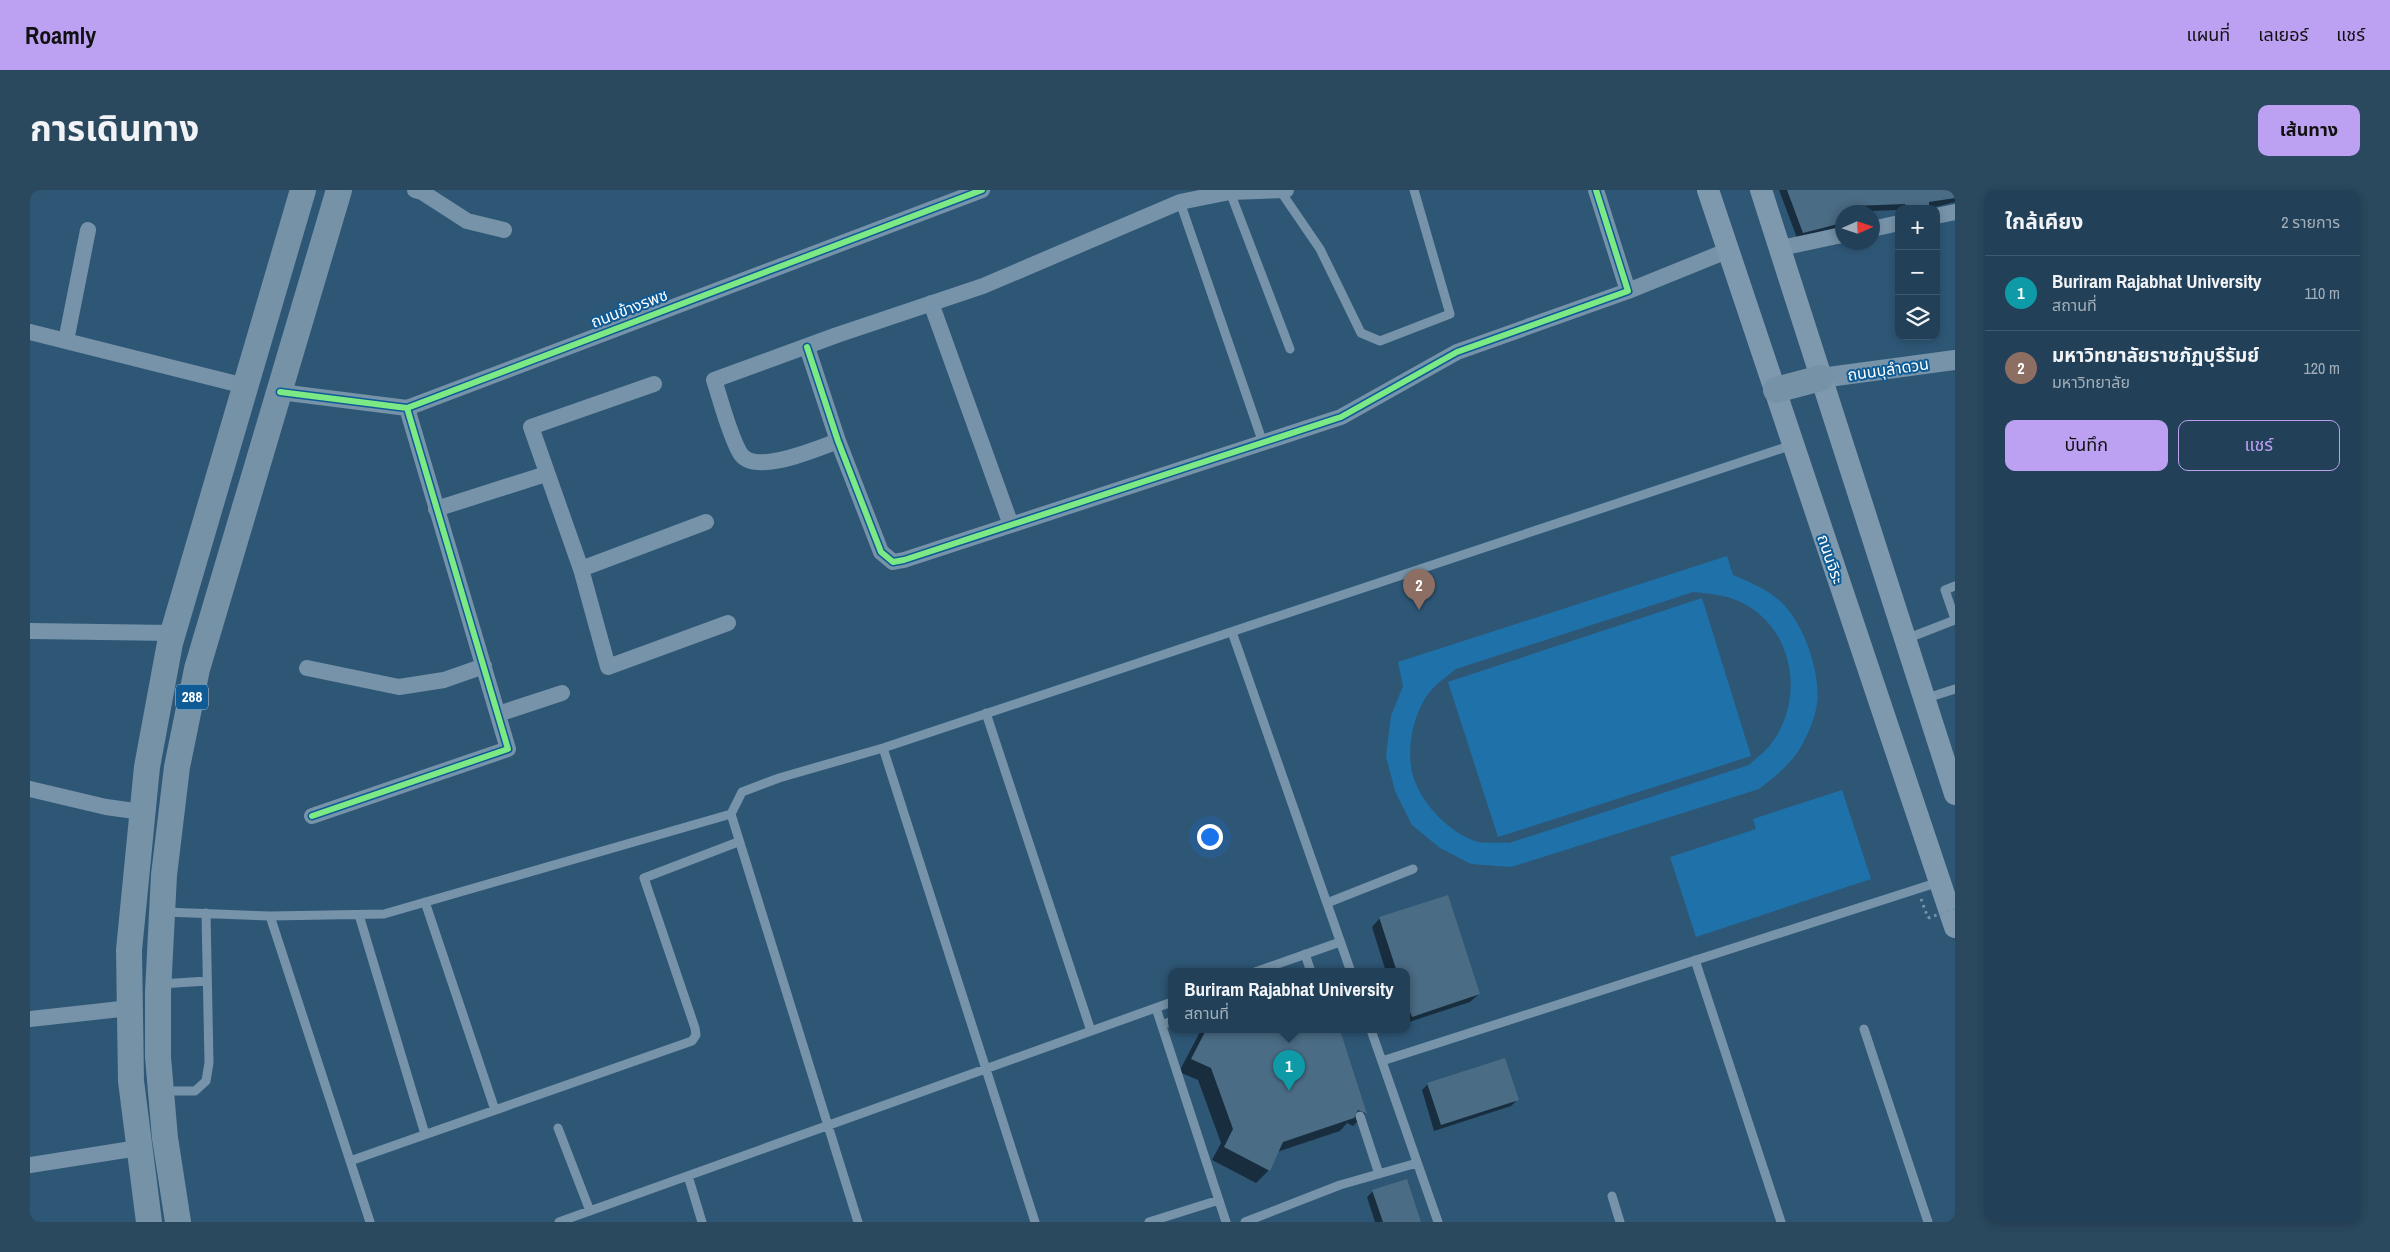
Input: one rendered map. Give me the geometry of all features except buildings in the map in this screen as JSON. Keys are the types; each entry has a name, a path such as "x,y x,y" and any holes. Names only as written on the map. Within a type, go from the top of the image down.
{"main road":[{"name":"288","path":"149,1222 138,1148 131,1081 129,950 134,880 147,767 173,633 303,190"},
{"name":"288","path":"178,1222 165,1138 158,1057 158,984 164,875 177,767 197,668 339,190"},
{"name":"ถนนจิระ","path":"1708,190 1955,928"},
{"path":"1761,190 1955,794"},
{"path":"1776,390 1821,378"},
{"path":"245,386 280,392"}],"street":[{"path":"415,190 422,192 466,221 504,230"},
{"name":"ถนนข้างรพช","path":"280,392 407,408 982,190"},
{"path":"1596,190 1628,291"},
{"path":"838,440 784,459 766,462 747,460 738,449 714,380 807,347 837,334 983,286 1180,202 1230,192 1284,191"},
{"path":"1940,215 1955,212"},
{"path":"1880,227 1895,224"},
{"path":"66,341 88,230"},
{"path":"1781,248 1835,236"},
{"path":"807,347 838,440 882,552 893,562 1341,417 1457,352 1628,291 1729,250"},
{"path":"931,303 1012,525"},
{"path":"30,332 245,386"},
{"name":"ถนนบุลำดวน","path":"1821,378 1955,360"},
{"path":"654,384 531,427 581,569 608,667 728,623"},
{"path":"312,816 508,749 407,408"},
{"path":"436,509 546,474"},
{"path":"581,569 706,522"},
{"path":"30,631 173,633"},
{"path":"307,668 399,687 444,680 484,666"},
{"path":"498,714 562,693"},
{"path":"30,789 106,807 142,812"},
{"path":"30,1019 130,1008"},
{"path":"30,1165 138,1148"}],"lane":[{"path":"1284,191 1320,249 1361,333 1380,341 1450,314 1414,190"},
{"path":"1230,192 1290,348"},
{"path":"1180,202 1263,443"},
{"path":"858,1222 738,842 731,814 742,792 779,778 883,748 1792,445"},
{"path":"1905,640 1955,619 1945,590 1955,586"},
{"path":"1232,632 1350,968"},
{"path":"1924,699 1955,689"},
{"path":"986,713 1092,1031"},
{"path":"883,748 1036,1222"},
{"path":"162,912 270,916 384,914 731,814"},
{"path":"350,1161 692,1041 696,1035 695,1028 644,878 738,842"},
{"path":"1327,903 1413,869"},
{"path":"1382,1061 1939,881"},
{"path":"424,902 495,1110"},
{"path":"161,1092 195,1090 206,1080 209,1063 206,914"},
{"path":"359,915 425,1134"},
{"path":"270,916 370,1222"},
{"path":"1266,968 1340,942"},
{"path":"1304,954 1309,968"},
{"path":"1695,960 1781,1222"},
{"path":"158,984 207,981"},
{"path":"562,1222 1168,1004"},
{"path":"1156,1008 1226,1222"},
{"path":"1162,1025 1168,1023"},
{"path":"1864,1029 1928,1222"},
{"path":"1372,1033 1438,1222"},
{"path":"1360,1116 1379,1174"},
{"path":"558,1128 590,1211"},
{"path":"1245,1222 1340,1185 1418,1163"},
{"path":"688,1176 702,1222"},
{"path":"1612,1196 1620,1222"},
{"path":"1153,1221 1219,1200"}],"path":[{"path":"1918,888 1928,918 1955,909"}],"shaded area":[{"path":"1727,556 1733,575 1758,586 1775,597 1796,621 1809,648 1813,663 1818,691 1817,703 1811,727 1801,747 1779,773 1759,789 1511,867 1471,864 1440,848 1412,825 1395,791 1386,756 1391,716 1403,686 1398,662","holes":["1693,592 1714,594 1742,602 1764,618 1776,633 1785,651 1790,669 1791,689 1788,708 1781,727 1771,744 1749,765 1509,843 1479,842 1465,837 1430,808 1414,779 1411,768 1411,743 1416,717 1421,705 1435,686 1442,680 1456,669"]},
{"path":"1702,598 1751,756 1498,837 1448,682"},
{"path":"1842,790 1871,879 1696,937 1670,857 1756,829 1753,819"}],"cycle path":[{"path":"280,392 407,408 982,190"},
{"path":"807,347 838,441 881,552 893,562 904,560 1341,417 1457,352 1628,291 1596,190"},
{"path":"312,816 508,749 407,408"}],"place":[{"name":"มหาวิทยาลัยราชภัฏบุรีรัมย์","path":"1419,610"},
{"name":"Buriram Rajabhat University","path":"1289,1091"}]}
